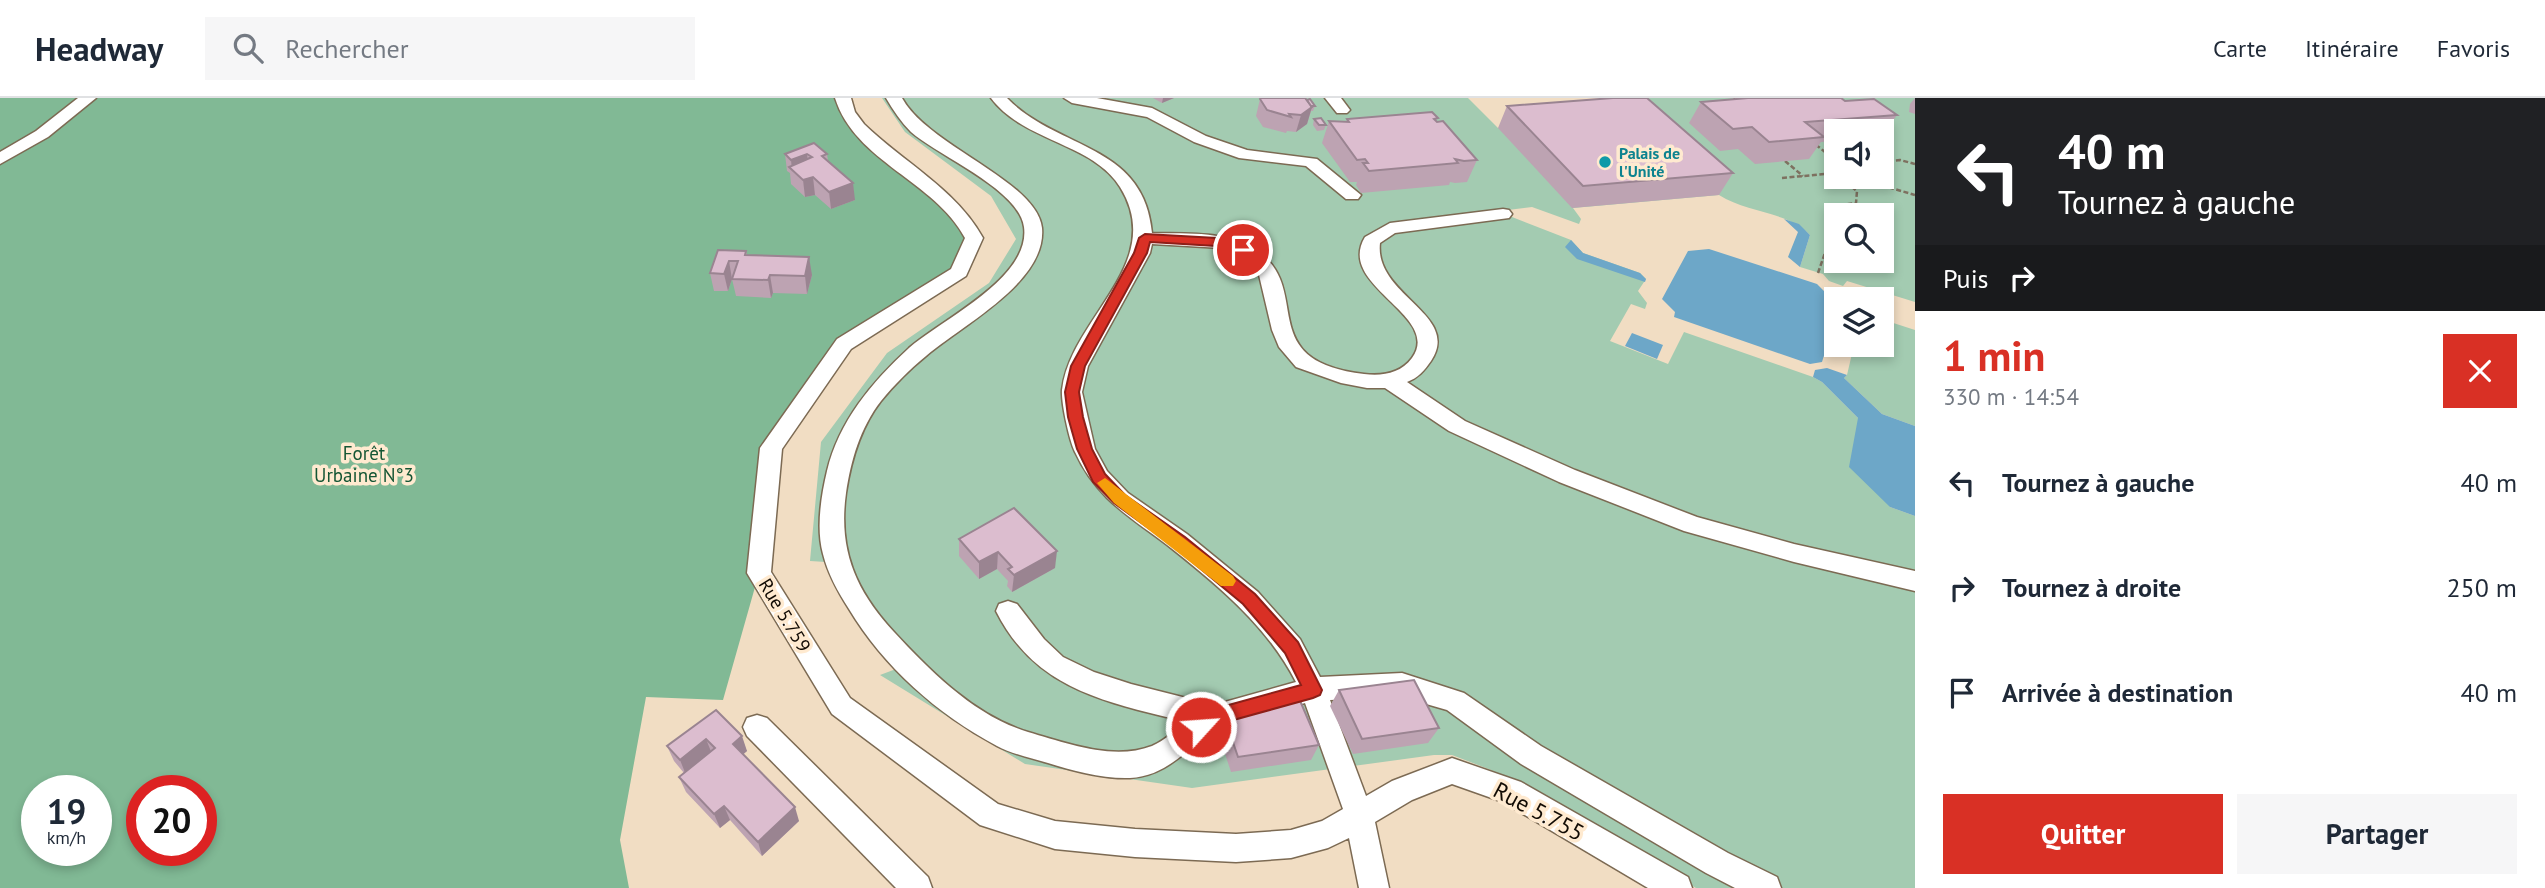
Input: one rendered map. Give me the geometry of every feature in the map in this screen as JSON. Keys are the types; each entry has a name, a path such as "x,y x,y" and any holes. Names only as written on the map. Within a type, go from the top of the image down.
{"street":[{"path":"0,159 41,134 88,98"},
{"name":"Rue 5.759","path":"843,98 843,106 859,128 961,215 974,238 959,272 844,344 771,448 759,573 841,706 990,815 1055,835 1135,843 1236,848 1292,844 1328,834 1359,815"},
{"path":"894,98 901,111 917,129 1010,192 1027,211 1033,226 1032,245 1022,267 1001,289 917,352 880,389 849,435 838,471 832,512 834,553 846,583 872,625 915,673 958,708 1008,738 1076,759 1132,765 1163,755 1214,717 1313,690 1402,685 1455,702 1531,755 1717,863 1766,888"},
{"path":"999,98 1016,114 1104,161 1122,176 1134,194 1145,238 1141,253 1078,366 1072,392 1075,417 1084,449 1099,477 1120,499 1179,541 1249,599 1291,647 1313,690 1359,815 1374,888"},
{"path":"1072,98 1152,113 1200,139 1245,155 1311,162 1352,195"},
{"path":"1145,238 1217,242 1243,250 1258,259 1269,272 1281,334 1287,347 1298,358 1322,371 1356,380 1390,382 1406,375 1420,364 1428,339 1420,322 1375,274 1368,251 1371,240 1390,228 1503,214"},
{"path":"1390,382 1457,426 1567,476 1692,525 1794,553 1915,581"},
{"path":"1009,611 1034,646 1054,665 1080,679 1214,717"},
{"path":"757,727 916,888"},
{"name":"Rue 5.755","path":"1359,815 1402,790 1452,771 1511,791 1677,888"}],"lane":[{"path":"1743,98 1758,102 1773,98"}],"path":[{"path":"1813,143 1824,151"},
{"path":"1786,161 1803,176"},
{"path":"1894,161 1915,164"},
{"path":"1782,178 1824,174"},
{"path":"1894,189 1915,195"},
{"path":"1818,273 1824,256"}],"green space":[{"name":"Forêt Urbaine N°3","path":"0,98 843,98 843,106 974,238 959,272 844,344 771,448 759,573 723,700 646,697 620,840 629,888 0,888"},
{"path":"882,98 1468,98 1498,128 1632,117 1611,98 1915,98 1915,302 1894,296 1894,287 1866,287 1847,281 1843,286 1829,281 1823,274 1800,267 1810,235 1801,227 1719,195 1573,208 1581,219 1579,224 1532,207 1508,210 1512,217 1571,240 1583,253 1640,273 1646,279 1638,291 1647,303 1645,309 1631,304 1610,341 1668,364 1684,332 1813,377 1822,382 1858,418 1890,507 1915,516 1915,888 1696,888 1491,770 1452,755 1434,755 1192,788 1025,764 880,675 896,669 826,562 810,561 821,442 887,353 989,283 1016,239 991,196 905,132"},
{"path":"1894,323 1915,330 1915,426 1882,414 1844,378 1851,357 1894,357"}],"water":[{"path":"1784,219 1799,224 1810,235 1800,267 1788,257 1798,232"},
{"path":"1571,240 1583,253 1640,273 1646,279 1645,282 1577,259 1565,247"},
{"path":"1709,249 1817,284 1824,291 1822,362 1810,364 1674,317 1675,312 1662,299 1688,251"},
{"path":"1632,333 1663,345 1657,359 1625,346"},
{"path":"1827,368 1847,375 1844,378 1882,414 1915,426 1915,516 1890,507 1849,467 1858,418 1822,382 1813,377 1815,370"}],"building":[{"path":"1261,98 1305,98 1312,107 1301,115 1289,114 1291,117 1267,110"},
{"path":"1647,98 1733,173 1583,186 1507,106"},
{"path":"1748,98 1841,98 1845,101 1874,99 1897,115 1805,122 1824,137 1769,142 1752,127 1733,129 1701,102"},
{"path":"1432,112 1438,118 1434,119 1437,122 1443,121 1477,160 1455,159 1458,163 1369,171 1363,163 1368,163 1365,159 1357,160 1329,121 1349,122 1347,119"},
{"path":"1321,118 1326,125 1319,125 1314,119"},
{"path":"814,143 827,154 822,156 853,183 829,192 813,177 803,180 789,167 812,157 807,154 791,160 785,154"},
{"path":"718,250 746,251 745,255 809,257 805,276 770,275 768,280 732,279 738,261 729,261 724,274 710,273"},
{"path":"1014,508 1057,551 1014,575 1008,569 1012,567 998,552 979,562 959,539"},
{"path":"1414,680 1439,728 1362,739 1339,690"},
{"path":"1298,696 1319,745 1238,757 1221,707"},
{"path":"716,710 742,736 733,744 795,807 758,842 724,806 714,814 679,777 715,748 706,739 680,760 667,746"}],"slow traffic":[{"path":"1105,483 1120,499 1179,541 1227,581"}],"place":[{"name":"Palais de l'Unité","path":"1605,162"}],"route":[{"path":"1201,727 1214,717 1313,690 1291,647 1249,599 1179,541 1120,499 1099,477 1084,449 1075,417 1072,392 1078,366 1141,253 1145,238 1217,242 1243,250"}]}
